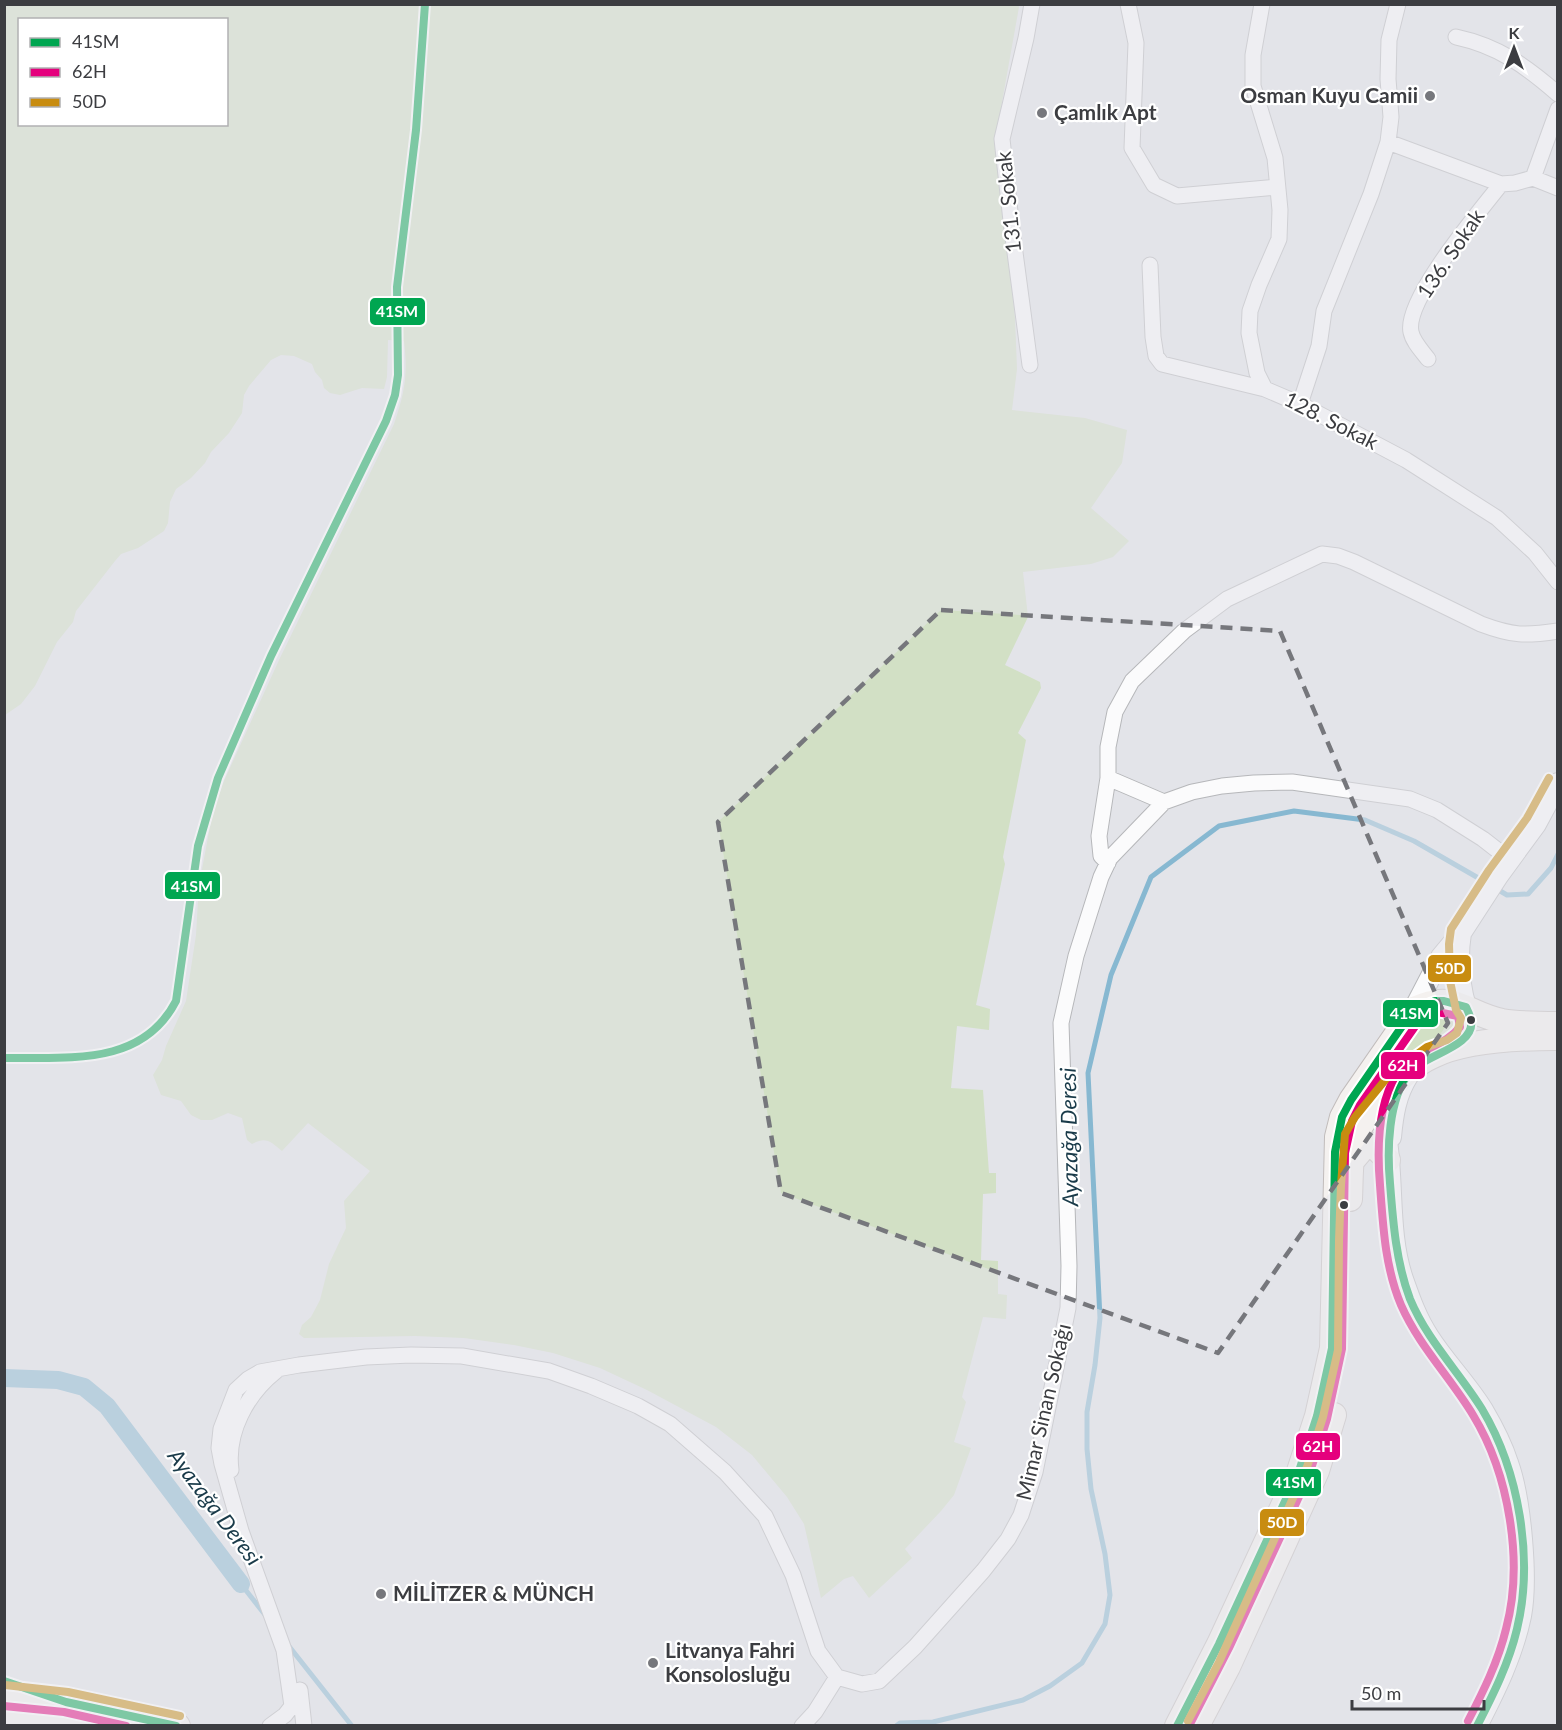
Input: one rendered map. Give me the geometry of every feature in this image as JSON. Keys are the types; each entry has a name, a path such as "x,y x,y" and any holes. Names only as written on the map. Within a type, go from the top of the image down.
{"main road":[{"path":"1177,1725 1219,1644 1299,1471 1317,1416 1332,1348 1337,1137 1342,1117 1414,1009 1435,1001 1444,1001 1466,1007 1485,1017 1505,1021 1557,1024"},
{"path":"1452,1049 1465,1040 1470,1030 1472,1016 1466,1007"},
{"path":"1197,1725 1228,1667 1317,1471 1333,1420 1349,1351 1349,1241 1355,1138 1378,1104 1398,1081 1432,1056 1452,1049 1511,1040 1557,1038"},
{"path":"1368,1076 1367,1091 1378,1104"},
{"path":"1353,1160 1364,1147 1373,1145 1388,1160"},
{"path":"4,1681 66,1702"},
{"path":"4,1695 66,1702 178,1725"},
{"path":"4,1716 77,1725"}],"street":[{"name":"131. Sokak","path":"1030,365 1002,139 1032,4"},
{"path":"1128,4 1136,43 1132,148 1154,185 1178,196 1277,187"},
{"path":"1262,4 1253,55 1253,86 1275,158 1280,210 1279,239 1250,311 1249,333 1257,373 1265,389"},
{"path":"1300,404 1319,346 1324,311 1371,194 1388,142 1391,117 1388,79 1389,40 1398,4"},
{"path":"1456,37 1488,46 1517,61 1557,94"},
{"path":"1533,178 1557,109"},
{"name":"136. Sokak","path":"1388,142 1501,184 1447,254 1411,315 1410,332 1415,343 1428,359"},
{"path":"1501,184 1533,178 1557,188"},
{"name":"128. Sokak","path":"1150,265 1155,356 1162,364 1265,389 1300,404 1406,460 1497,518 1535,553 1557,582"},
{"path":"1108,862 1101,856 1099,836 1108,778 1108,747 1115,712 1132,681 1184,631 1227,599 1322,554 1338,556 1354,562 1481,624 1504,632 1528,635 1557,631"},
{"path":"1108,778 1164,802"},
{"name":"Mimar Sinan Sokağı","path":"837,1677 862,1684 879,1681 915,1647 984,1571 1008,1539 1035,1472 1068,1308 1070,1266 1061,1023 1076,956 1110,858 1164,802 1192,792 1254,783 1292,782 1410,799 1437,810 1483,839 1504,868"},
{"path":"1414,1009 1441,957 1461,933 1536,824 1557,783"},
{"path":"1461,933 1459,964 1466,1007"},
{"path":"1388,1160 1395,1106 1400,1089 1411,1071"},
{"path":"1378,1104 1384,1121 1401,1275 1428,1335 1482,1408 1497,1436 1509,1465 1516,1503 1524,1583 1521,1615 1498,1683 1477,1725"},
{"path":"304,1725 294,1678 291,1643 268,1591 232,1477 231,1443 239,1419 256,1388 281,1367 366,1357 411,1355 462,1356 549,1371 646,1410 670,1424 703,1451 765,1516 793,1575 818,1651 837,1677 815,1712 802,1725"},
{"path":"270,1725 285,1715 292,1706 294,1678"}],"highlighted area":[{"path":"941,610 1280,631 1448,1023 1218,1353 781,1193 718,822"}],"green space":[{"path":"5,5 1018,5 997,130 1015,318 1017,369 1012,410 1085,418 1127,430 1122,463 1091,508 1129,541 1113,557 1091,564 1023,572 1028,617 1005,665 1040,682 1041,688 1018,733 1026,740 1003,857 1005,864 976,1005 990,1009 989,1030 957,1026 951,1088 983,1090 989,1173 996,1173 996,1193 983,1194 981,1260 998,1261 998,1294 1007,1295 1006,1319 983,1317 962,1397 966,1402 954,1442 971,1448 954,1495 905,1549 912,1558 869,1598 853,1576 844,1579 821,1598 804,1524 787,1497 752,1455 716,1427 600,1368 553,1353 464,1338 415,1336 304,1338 299,1334 302,1325 311,1317 320,1300 329,1264 346,1228 344,1201 370,1171 308,1123 282,1151 265,1140 252,1144 247,1140 242,1118 228,1113 212,1120 201,1120 191,1115 181,1101 161,1095 153,1075 162,1060 186,1001 196,935 199,885 213,811 224,781 279,660 394,424 405,383 404,341 388,340 387,377 384,389 362,388 340,395 330,393 324,388 312,364 294,356 281,355 271,360 249,386 244,395 242,413 229,433 191,478 176,489 170,502 168,523 164,531 138,548 121,554 76,611 73,622 57,642 35,686 21,704 5,715"},
{"path":"1427,1011 1450,1011 1456,1022 1455,1033 1385,1083 1378,1078"}],"waterway":[{"name":"Ayazağa Deresi","path":"896,1726 900,1723 933,1722 1023,1700 1050,1686 1082,1663 1105,1624 1110,1595 1105,1554 1091,1489 1087,1449 1087,1412 1100,1318 1088,1073 1111,975 1151,877 1219,826 1294,811 1365,820 1414,841 1487,883"},
{"name":"Ayazağa Deresi","path":"1495,888 1507,895 1528,894 1551,868 1558,854"},
{"name":"Ayazağa Deresi","path":"4,1378 58,1380 84,1387 107,1406 241,1584"},
{"name":"Ayazağa Deresi","path":"241,1584 266,1616"},
{"name":"Ayazağa Deresi","path":"288,1645 352,1726"}],"transit line":[{"name":"41SM","path":"4,1058 78,1057 124,1048 144,1038 161,1022 176,1001 198,846 218,778 271,656 386,421 395,395 398,375 397,287 416,130 425,4"},
{"name":"50D","path":"1188,1721 1219,1662 1307,1467 1323,1417 1338,1350 1339,1241 1345,1134 1355,1117 1390,1074 1427,1047 1447,1040 1457,1033 1461,1018 1456,1010 1450,981 1451,929 1489,870 1527,818 1549,778"},
{"name":"41SM","path":"1177,1726 1219,1644 1299,1471 1317,1416 1332,1348 1335,1152 1342,1117 1351,1100 1414,1009 1435,1001 1466,1007 1471,1020 1470,1029 1457,1044 1425,1061 1409,1073 1397,1097 1389,1141 1389,1170 1396,1242 1405,1285 1417,1314 1434,1342 1473,1395 1495,1433 1514,1487 1523,1545 1522,1602 1514,1642 1495,1691 1477,1726"},
{"name":"62H","path":"1189,1726 1229,1648 1309,1475 1327,1419 1342,1349 1345,1153 1352,1121 1360,1105 1421,1018 1437,1012 1458,1016 1460,1027 1445,1040 1410,1059 1396,1075 1382,1115 1379,1172 1386,1246 1391,1276 1401,1305 1426,1348 1473,1415 1485,1438 1496,1464 1510,1519 1514,1576 1506,1629 1485,1688 1468,1721"},
{"name":"41SM","path":"4,1681 66,1702 176,1726"},
{"name":"50D","path":"5,1685 68,1692 180,1716"},
{"name":"62H","path":"4,1706 64,1712 126,1726"}],"place":[{"name":"Osman Kuyu Camii","path":"1430,96"},
{"name":"Çamlık Apt","path":"1042,113"},
{"name":"MİLİTZER & MÜNCH","path":"381,1594"},
{"name":"Litvanya Fahri Konsolosluğu","path":"653,1663"}]}
